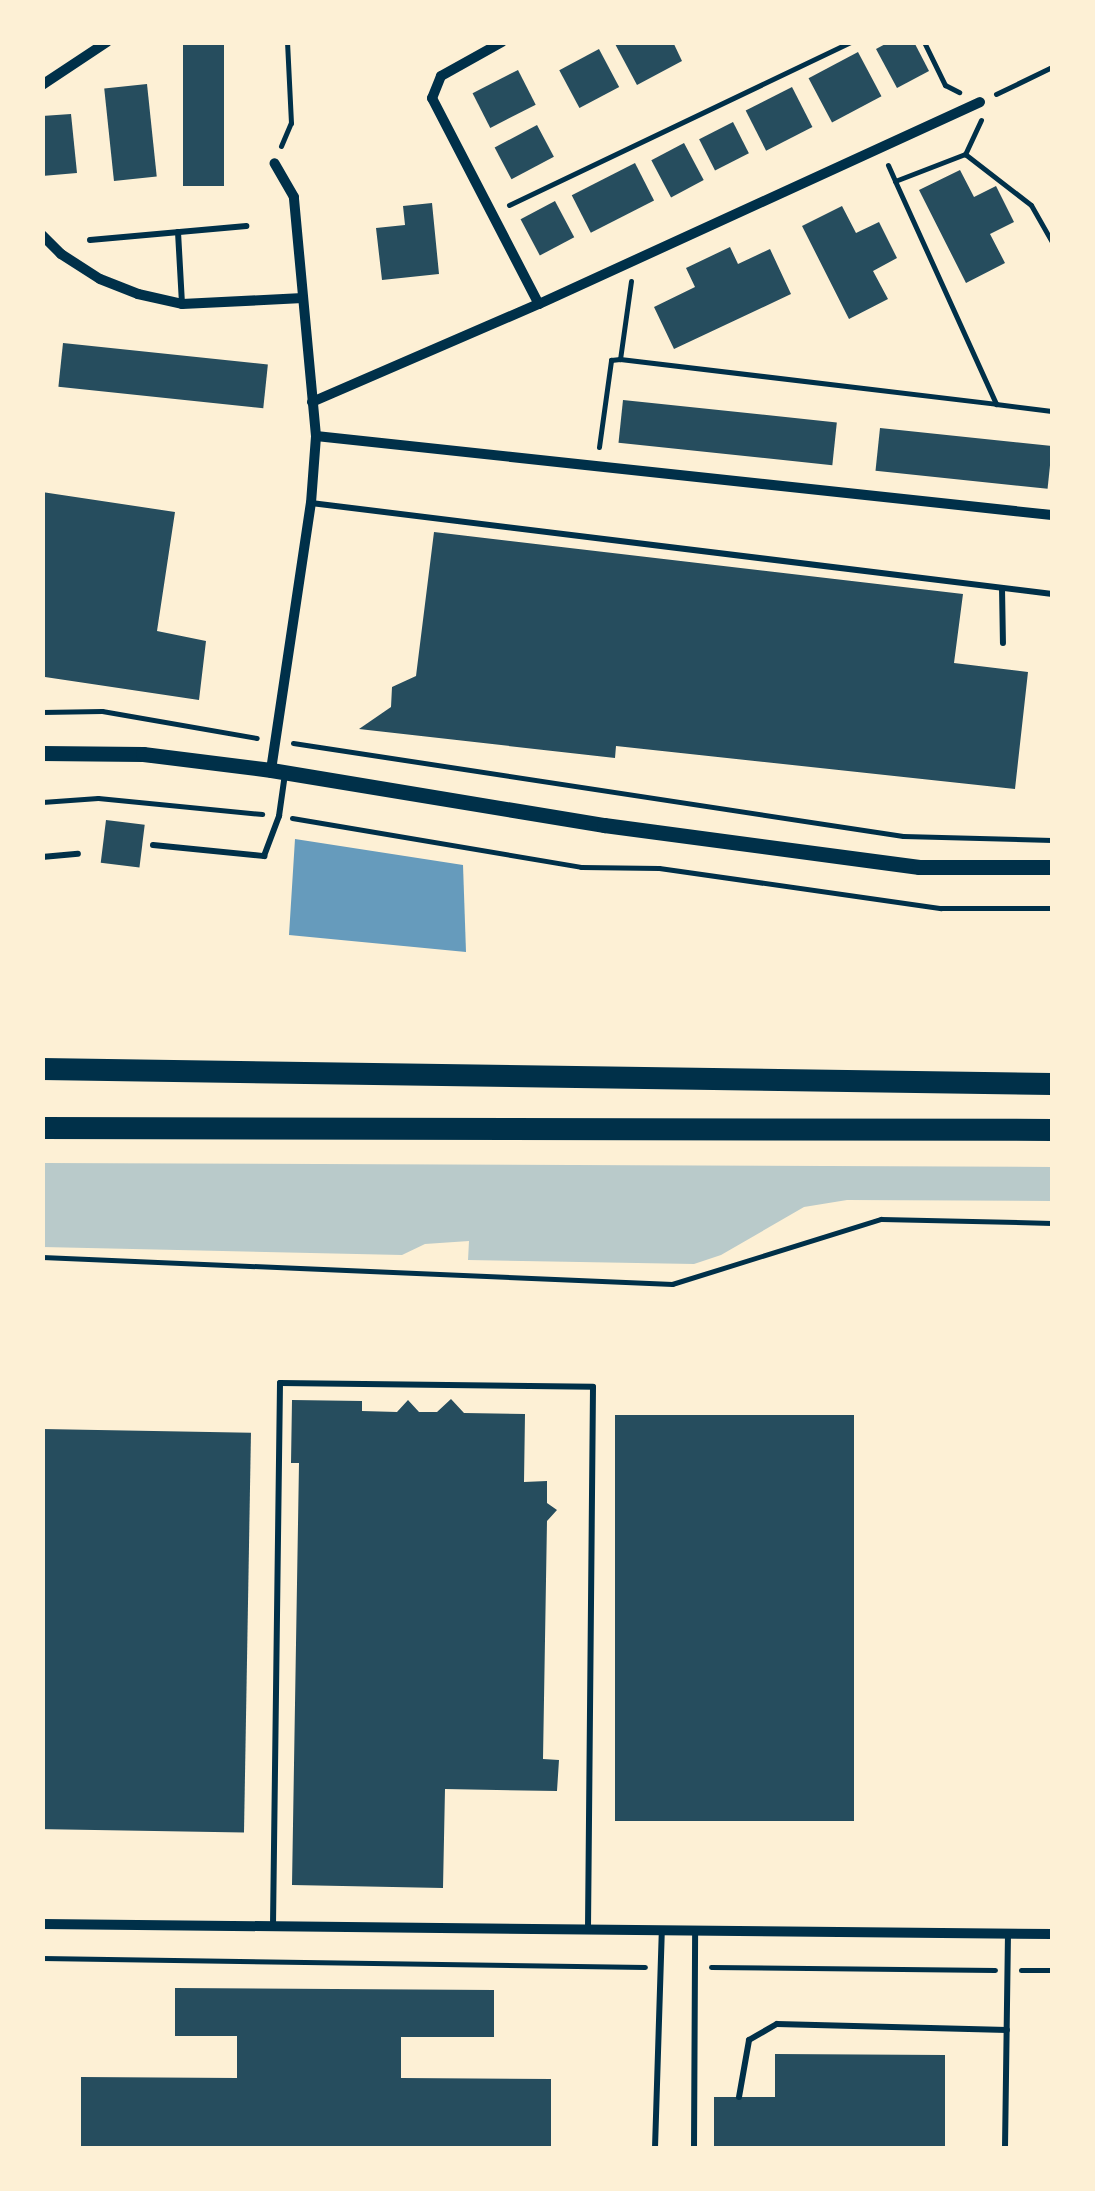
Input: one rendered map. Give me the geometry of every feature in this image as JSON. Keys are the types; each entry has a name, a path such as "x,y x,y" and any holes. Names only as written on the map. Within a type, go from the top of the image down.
{"highway":[{"path":"42,1069 1052,1084"},
{"path":"42,1128 1052,1130"}],"street":[{"path":"42,85 107,42"},
{"path":"502,42 441,76 432,98 539,304"},
{"path":"312,402 539,304 980,102"},
{"path":"274,163 294,197 316,436 311,503 276,741 278,772"},
{"path":"42,235 61,254 100,279 138,294 182,304 303,298"},
{"path":"316,436 1052,516"},
{"path":"42,753 143,754 604,825 919,867 1052,866"},
{"path":"42,1924 1052,1934"}],"lane":[{"path":"90,240 246,226"},
{"path":"178,232 182,304"},
{"path":"311,503 1052,594"},
{"path":"1002,588 1003,643"},
{"path":"154,845 264,856 279,816 278,772"},
{"path":"42,856 78,854"},
{"path":"273,1925 280,1383 592,1387 588,1928"},
{"path":"656,2148 662,1928"},
{"path":"694,2148 695,1928"},
{"path":"1005,2148 1008,1933"},
{"path":"739,2097 748,2040 777,2024 1007,2030"}],"path":[{"path":"274,163 291,124 287,42"},
{"path":"493,212 851,42"},
{"path":"924,42 945,85 980,102"},
{"path":"980,102 1052,66"},
{"path":"895,181 965,154 981,128 980,102"},
{"path":"965,154 1031,204 1052,242"},
{"path":"874,166 886,161 996,404"},
{"path":"620,359 631,281"},
{"path":"618,451 599,449 611,360 620,359 1052,411"},
{"path":"42,712 102,711 903,836 1052,840"},
{"path":"42,802 98,798 279,816 581,867 659,868 941,908 1052,908"},
{"path":"42,1257 672,1284 881,1219 1052,1223"},
{"path":"42,1958 661,1967"},
{"path":"695,1967 1052,1970"}],"shaded area":[{"path":"43,1163 1052,1167 1052,1201 847,1200 804,1207 721,1255 694,1264 468,1260 469,1241 425,1244 402,1255 43,1247"}],"water":[{"path":"295,839 463,865 466,952 289,935"}],"building":[{"path":"183,42 224,42 224,186 183,186"},
{"path":"614,42 673,42 682,61 637,85"},
{"path":"889,42 914,42 929,71 897,88 876,49"},
{"path":"599,49 619,87 579,108 559,70"},
{"path":"858,52 881,96 832,122 809,78"},
{"path":"518,70 536,105 490,128 473,93"},
{"path":"147,84 157,176 114,181 104,88"},
{"path":"792,87 812,127 766,151 746,111"},
{"path":"71,114 77,173 42,176 42,116"},
{"path":"733,122 749,153 715,170 699,139"},
{"path":"537,125 554,157 512,179 495,148"},
{"path":"684,143 704,180 671,197 651,160"},
{"path":"635,163 654,200 591,233 572,195"},
{"path":"960,170 974,197 996,186 1014,222 990,234 1005,263 966,283 919,190"},
{"path":"555,201 574,237 540,256 521,219"},
{"path":"432,203 439,274 382,280 376,228 405,225 403,206"},
{"path":"842,206 856,233 879,222 897,258 873,271 888,299 849,319 802,226"},
{"path":"730,247 738,264 770,249 791,294 674,349 654,307 695,287 686,268"},
{"path":"63,343 268,365 263,408 58,387"},
{"path":"623,400 837,422 832,465 619,443"},
{"path":"880,428 1052,446 1048,489 876,471"},
{"path":"42,492 175,512 157,631 206,641 199,700 45,677"},
{"path":"434,532 963,594 954,663 1028,672 1015,789 616,746 615,758 359,729 391,707 392,687 416,676"},
{"path":"106,820 145,825 139,867 101,863"},
{"path":"451,1399 464,1413 525,1414 524,1482 547,1481 547,1503 557,1510 547,1521 543,1759 559,1760 557,1791 445,1789 443,1888 292,1885 299,1463 291,1463 292,1400 362,1401 362,1411 397,1412 408,1400 419,1412 437,1412"},
{"path":"615,1415 854,1415 854,1821 615,1821"},
{"path":"42,1429 251,1433 244,1833 42,1829"},
{"path":"175,1988 494,1990 494,2037 401,2037 401,2078 551,2079 551,2148 81,2148 81,2077 237,2078 237,2036 175,2036"},
{"path":"775,2054 945,2055 945,2148 714,2148 714,2097 775,2097"}]}
